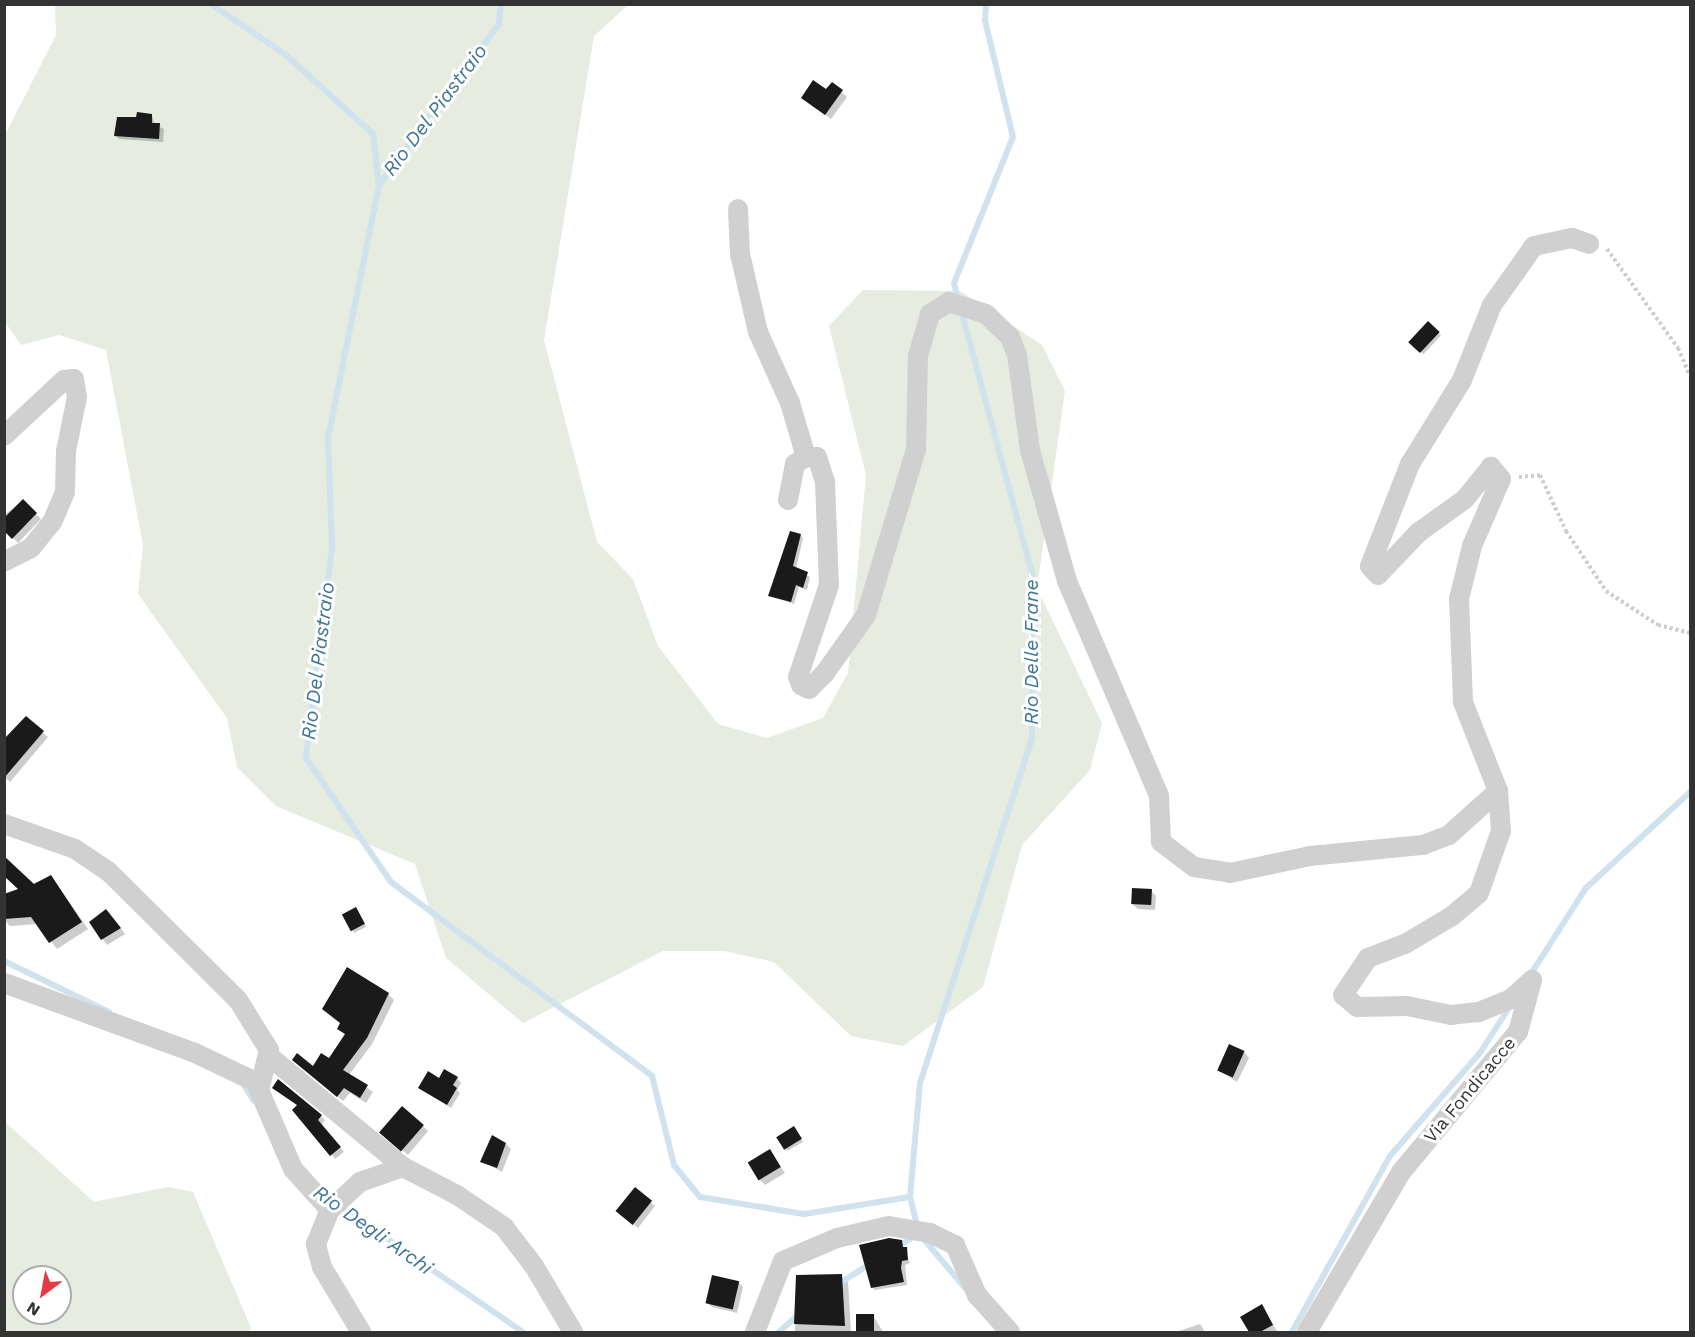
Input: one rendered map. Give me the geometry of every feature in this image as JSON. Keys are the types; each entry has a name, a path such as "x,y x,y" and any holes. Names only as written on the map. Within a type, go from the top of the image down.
{"street":[{"path":"738,209 740,254 758,332 790,403 806,457"},
{"path":"1501,479 1491,467 1465,499 1419,532 1378,575 1370,566 1410,464 1462,380 1492,305 1534,246 1572,238 1589,244"},
{"path":"788,500 795,464 806,457 817,457 825,482 829,585 798,677 801,685 810,689 825,673 866,615 916,449 918,356 930,314 949,302 986,314 1010,337 1017,356 1030,450 1066,581 1159,796 1161,842 1194,867 1230,873 1310,856 1423,846 1449,835 1498,791"},
{"path":"4,436 64,380 74,379 76,397 66,452 65,492 51,522 31,548 4,562"},
{"name":"Via Fondicacce","path":"1307,1332 1402,1171 1518,1032 1532,980 1511,999 1478,1012 1451,1015 1407,1006 1357,1007 1342,995 1368,958 1405,944 1452,916 1479,893 1501,831 1498,791 1463,702 1460,599 1472,546 1501,479"},
{"path":"4,824 75,849 108,871 238,1000 264,1038 269,1056 260,1084 293,1168 330,1210"},
{"path":"4,983 193,1052 260,1084"},
{"path":"269,1056 403,1167 458,1195 504,1227 534,1266 573,1332"},
{"path":"361,1332 322,1267 316,1244 330,1210 360,1182 403,1167"},
{"path":"755,1332 783,1261 837,1238 889,1226 930,1233 955,1245 977,1295 1010,1332"}],"path":[{"path":"1589,244 1607,249 1640,292 1678,348 1690,376"},
{"path":"1501,479 1540,475 1566,531 1606,591 1658,625 1690,633"}],"shaded area":[{"path":"55,5 628,5 594,36 544,340 597,542 633,579 658,646 718,724 767,738 823,718 848,673 866,475 829,326 863,290 960,291 1042,345 1065,391 1037,588 1102,723 1090,770 1022,845 983,987 903,1046 851,1036 774,962 724,951 663,951 523,1023 446,958 415,864 276,806 237,767 227,718 138,594 143,545 106,350 59,335 21,345 5,322 4,137 56,35"},
{"path":"4,1121 94,1202 168,1187 193,1192 251,1328 248,1332 5,1332"}],"building":[{"path":"813,80 826,89 832,82 843,90 825,115 801,98"},
{"path":"137,112 152,114 152,123 160,123 159,139 114,136 117,117 136,117"},
{"path":"1428,321 1440,332 1420,353 1408,342"},
{"path":"23,499 37,513 12,539 4,531 4,518"},
{"path":"790,531 801,534 793,566 808,572 803,588 796,585 791,602 768,596"},
{"path":"26,716 44,731 4,778 4,739"},
{"path":"4,856 34,884 51,875 82,922 49,943 31,917 4,919 4,894 18,889 4,876"},
{"path":"1132,888 1152,889 1151,905 1131,904"},
{"path":"356,907 365,924 351,931 342,915"},
{"path":"106,909 121,928 101,940 89,922"},
{"path":"347,967 389,993 367,1038 343,1070 368,1085 360,1098 344,1088 337,1097 292,1060 297,1053 313,1066 321,1053 329,1058 345,1034 337,1029 340,1023 322,1009"},
{"path":"1229,1044 1245,1051 1233,1077 1217,1070"},
{"path":"444,1069 458,1077 453,1085 457,1088 447,1105 418,1088 428,1071 439,1078"},
{"path":"278,1079 322,1115 318,1120 341,1147 330,1156 292,1110 297,1105 272,1088"},
{"path":"402,1106 424,1125 401,1151 379,1132"},
{"path":"794,1126 802,1139 784,1150 776,1137"},
{"path":"492,1135 506,1143 497,1168 480,1162"},
{"path":"770,1149 781,1167 759,1180 748,1162"},
{"path":"635,1187 652,1201 633,1225 615,1211"},
{"path":"889,1238 902,1240 903,1247 907,1247 908,1260 902,1261 901,1268 904,1282 871,1288 859,1245"},
{"path":"842,1274 845,1326 794,1324 796,1275"},
{"path":"712,1275 739,1281 733,1310 705,1303"},
{"path":"1262,1304 1273,1325 1260,1332 1249,1332 1240,1317"},
{"path":"856,1314 874,1314 874,1332 856,1332"}],"waterway":[{"path":"211,4 286,55 373,134 379,185"},
{"name":"Rio Del Piastraio","path":"501,4 499,24 379,185 328,437 332,548 306,758 391,882 652,1076 674,1165 700,1197 804,1214 910,1197"},
{"name":"Rio Delle Frane","path":"958,300 954,283 1013,137 985,20 986,4"},
{"name":"Rio Delle Frane","path":"918,1229 910,1197 920,1083 1032,739 1033,577 961,310"},
{"path":"1529,977 1586,888 1690,792"},
{"name":"Rio Degli Archi","path":"4,961 109,1012"},
{"path":"1292,1332 1390,1156 1480,1053 1510,1006"},
{"name":"Rio Degli Archi","path":"242,1082 254,1101"},
{"name":"Rio Degli Archi","path":"338,1205 523,1332"},
{"name":"Rio Degli Archi","path":"896,1248 916,1235"},
{"path":"922,1237 966,1289"},
{"name":"Rio Degli Archi","path":"835,1286 870,1264"},
{"name":"Rio Degli Archi","path":"779,1332 799,1314"}]}
